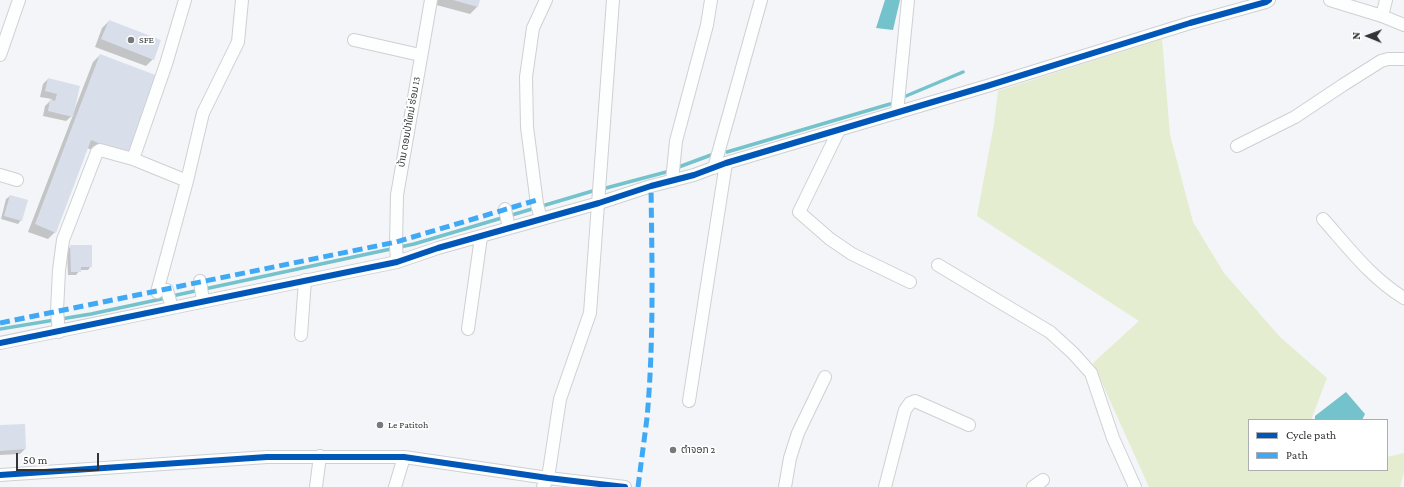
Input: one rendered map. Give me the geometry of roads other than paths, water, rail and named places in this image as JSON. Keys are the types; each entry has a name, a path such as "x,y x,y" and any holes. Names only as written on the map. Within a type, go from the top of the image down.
{"street":[{"path":"0,55 19,0"},
{"path":"133,159 166,64 185,0"},
{"path":"167,297 187,181 203,113 238,42 242,0"},
{"name":"ບ້ານ ດອນປ່າໃຫມ່ ຮ່ອມ 13","path":"396,254 397,195 430,0"},
{"path":"540,212 527,127 526,77 533,28 546,0"},
{"path":"546,482 560,400 590,312 613,0"},
{"path":"672,178 676,141 707,25 711,0"},
{"path":"714,168 760,0"},
{"path":"897,113 908,0"},
{"path":"0,343 58,323 167,297 201,290 305,280 396,254 438,248 480,237 507,218 599,203 672,178 694,175 726,163 987,86 1190,22 1269,0"},
{"path":"1330,0 1382,16 1404,25"},
{"path":"1382,16 1386,0"},
{"path":"354,40 420,55"},
{"path":"1237,146 1295,117 1381,61 1388,59 1404,59"},
{"path":"839,130 799,212 830,239 852,254 910,282"},
{"path":"58,323 59,270 63,240 97,152 100,150 133,159 187,181"},
{"path":"689,401 726,163"},
{"path":"0,175 17,180"},
{"path":"1323,219 1371,273 1392,291 1404,298"},
{"path":"468,329 480,237"},
{"path":"938,265 1050,332 1074,353 1091,373 1113,438 1135,487"},
{"path":"301,336 305,280"},
{"path":"785,487 790,458 798,433 825,377"},
{"path":"885,487 905,410 910,403 915,401 969,425"},
{"path":"316,487 320,456"},
{"path":"0,475 267,457 404,457 546,482 625,487"},
{"path":"395,487 404,457"}],"water":[{"path":"885,0 900,0 893,30 876,28"},
{"path":"1346,392 1365,414 1362,419 1315,419 1315,416"}],"waterway":[{"path":"906,96 963,72"},
{"path":"727,152 890,104"},
{"path":"676,168 711,155"},
{"path":"606,188 670,171"},
{"path":"172,296 414,244 596,190"},
{"path":"0,329 91,314 166,298"}],"place":[{"name":"SFE","path":"131,40"},
{"name":"Le Patitoh","path":"380,425"},
{"name":"ຕຳຈອກ 2","path":"673,450"}]}
